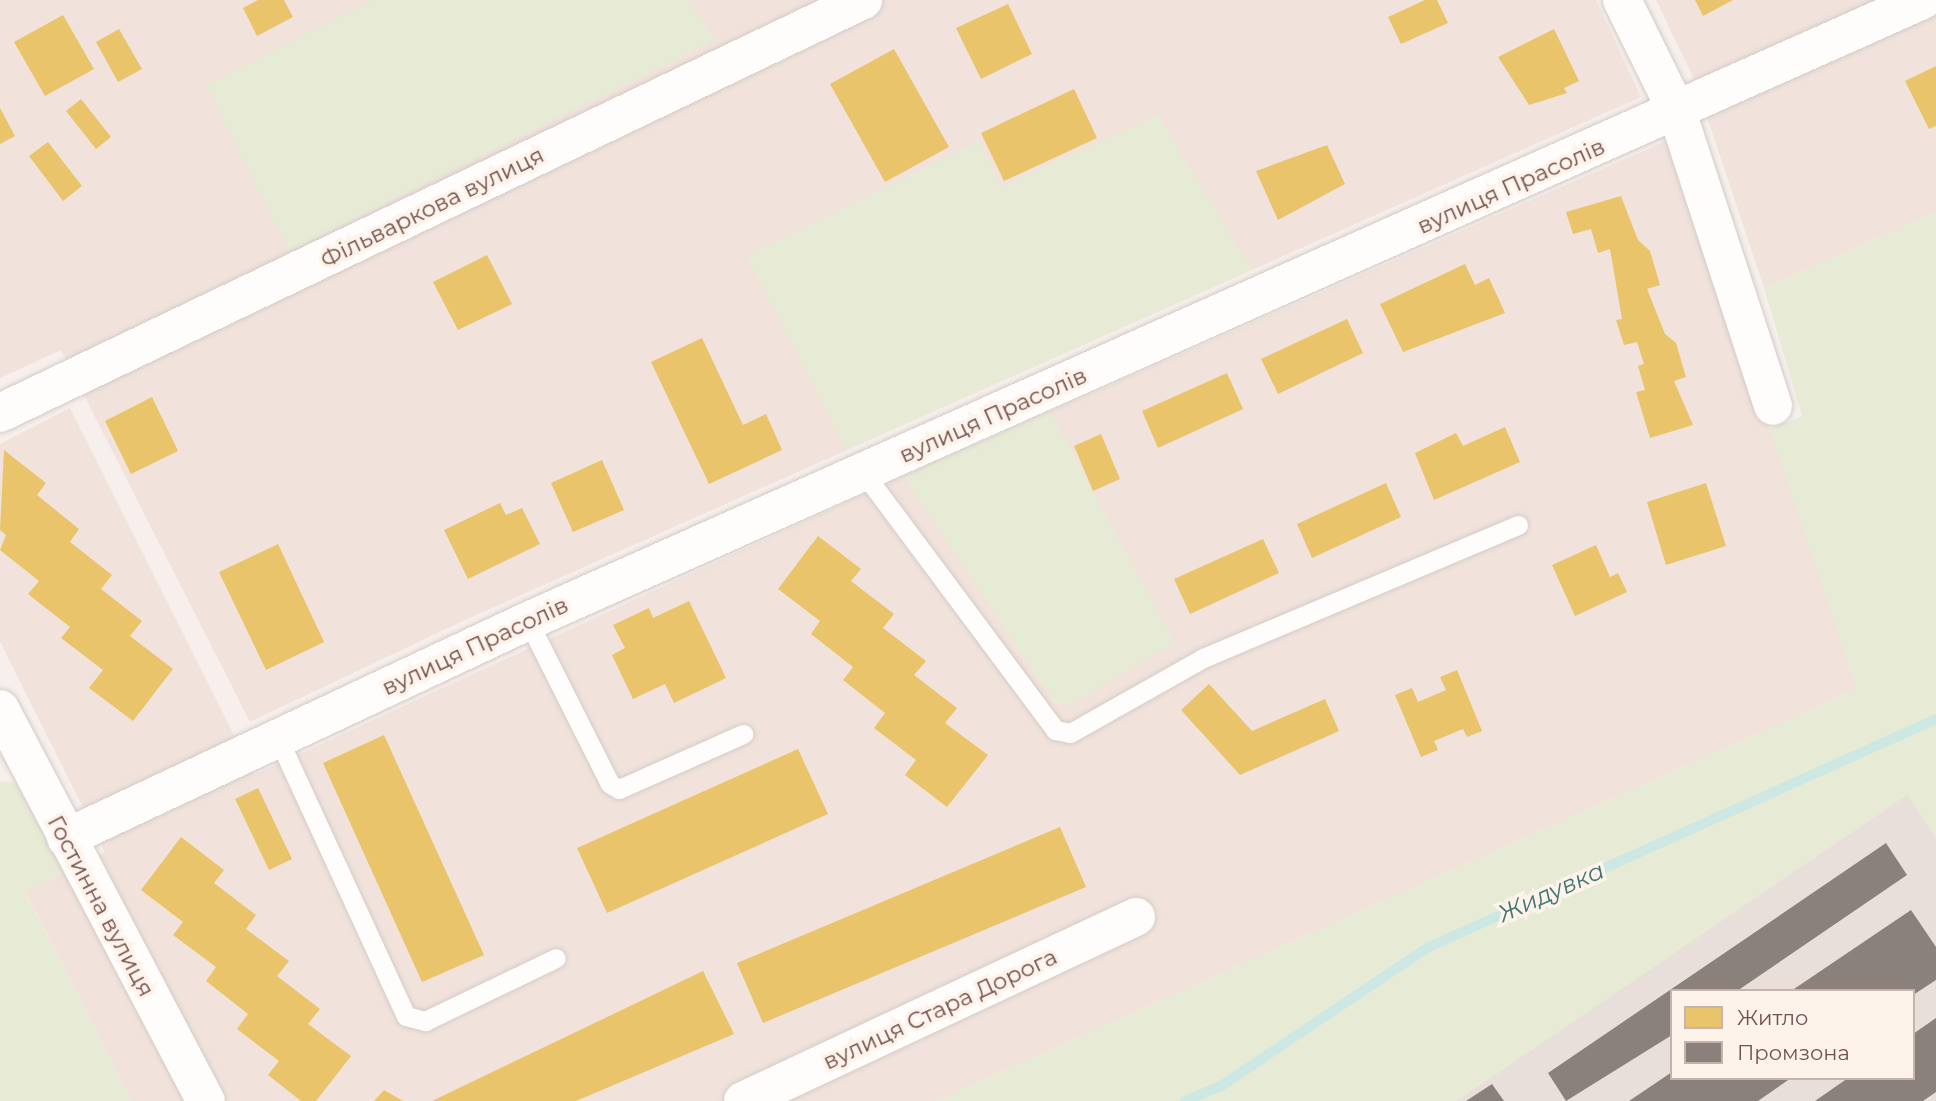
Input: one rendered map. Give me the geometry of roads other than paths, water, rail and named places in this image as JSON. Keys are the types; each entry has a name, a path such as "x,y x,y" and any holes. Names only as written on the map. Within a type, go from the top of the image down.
{"street":[{"name":"Фільваркова вулиця","path":"0,413 863,0"},
{"path":"1622,0 1677,112 1773,406"},
{"name":"вулиця Прасолів","path":"66,838 528,621 1677,112 1923,0"},
{"name":"Гостинна вулиця","path":"0,709 206,1101"},
{"name":"вулиця Стара Дорога","path":"743,1101 1136,917"}],"lane":[{"path":"863,472 1055,730 1070,733 1203,658 1518,525"},
{"path":"528,621 610,784 619,789 743,734"},
{"path":"278,738 406,1016 425,1021 556,958"}],"waterway":[{"name":"Жидувка","path":"1185,1101 1221,1086 1429,947 1936,719"}]}
